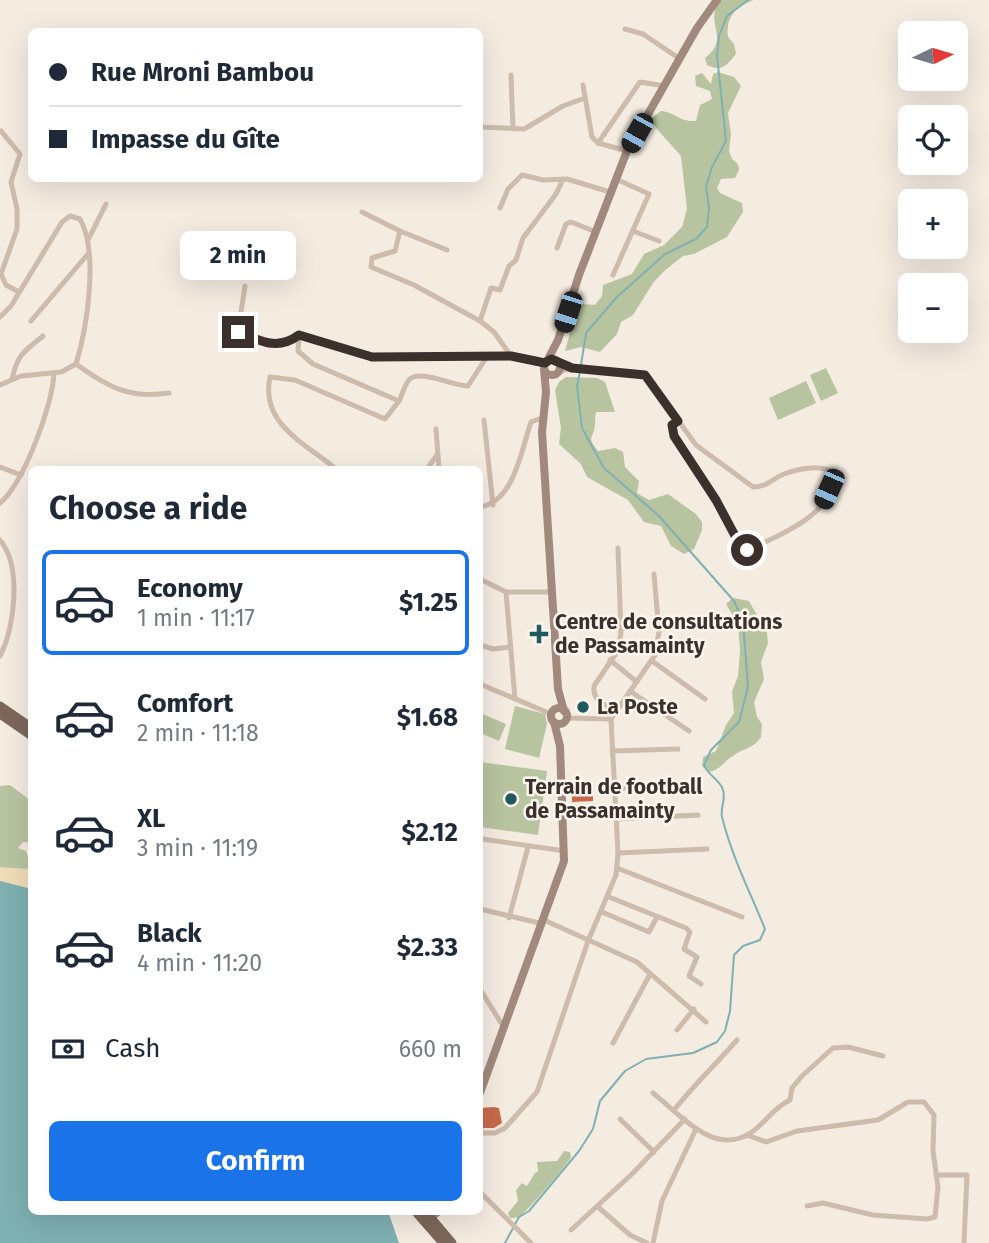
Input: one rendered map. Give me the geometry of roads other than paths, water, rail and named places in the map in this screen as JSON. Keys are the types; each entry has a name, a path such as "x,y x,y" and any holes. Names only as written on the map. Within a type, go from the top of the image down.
{"main road":[{"path":"560,746 565,716 558,689 542,418 546,392 545,364 558,340 627,151 717,0"},
{"path":"546,392 557,368 558,340"},
{"path":"545,364 551,359 557,368"},
{"path":"545,364 550,374 557,368"},
{"path":"483,1084 543,922 566,851 560,746 553,715 558,689"},
{"path":"0,711 28,725"},
{"path":"0,711 28,733"},
{"path":"553,715 558,724 565,716"},
{"path":"553,715 565,716"},
{"path":"430,1215 443,1243"},
{"path":"430,1215 452,1243"}],"street":[{"path":"625,29 643,34 680,58"},
{"path":"511,75 513,128"},
{"path":"597,143 640,82 665,86"},
{"path":"583,85 592,137 597,143 627,151"},
{"path":"483,127 524,129 563,106 585,98"},
{"path":"1,131 20,153 11,182 17,209 16,229 1,274 6,285 19,292"},
{"path":"500,208 508,189 522,175 544,180 563,180 610,192"},
{"path":"613,275 649,194 616,179"},
{"path":"480,321 491,288 500,290 509,266 518,256 523,238 556,194 563,180"},
{"path":"88,240 106,204"},
{"path":"362,212 447,250"},
{"path":"0,317 11,306 66,218 70,216 80,219 88,240 88,302 76,364"},
{"path":"557,248 566,223 571,222 596,232"},
{"path":"400,231 395,251 372,258 371,267 414,285 480,321 494,332 511,356"},
{"path":"634,231 659,241"},
{"path":"31,321 88,254"},
{"path":"245,286 238,332 267,343 286,345 299,335"},
{"path":"299,335 372,357 511,356 545,364"},
{"path":"299,335 298,351 313,364 399,401"},
{"path":"11,380 16,361 24,349 43,336"},
{"path":"332,466 276,420 269,399 270,377 295,380 385,419 414,376 426,375 459,387 468,386 486,358"},
{"path":"0,386 21,376 54,373 76,364"},
{"path":"76,364 133,395 169,393"},
{"path":"557,368 645,375 696,445 753,487 762,487 783,475 811,467 829,470 832,478 823,503 810,518 744,551 674,436 672,425 678,421"},
{"path":"0,503 12,492 21,475 54,390 54,373"},
{"path":"483,507 493,505 507,488 531,422 542,418"},
{"path":"484,420 493,505"},
{"path":"436,429 439,466"},
{"path":"429,466 438,454"},
{"path":"0,467 21,475"},
{"path":"0,540 12,565 13,593 10,629 0,656"},
{"path":"615,710 598,700 593,692 594,686 619,649 621,631 618,548"},
{"path":"483,1133 495,1133 505,1128 537,1092 588,941 618,868 611,719 652,661 659,632 654,574"},
{"path":"483,580 506,592 553,592"},
{"path":"506,592 515,699"},
{"path":"483,646 493,649 510,647"},
{"path":"610,660 636,682"},
{"path":"652,661 705,699"},
{"path":"483,685 553,715"},
{"path":"630,691 689,731"},
{"path":"565,716 611,719"},
{"path":"612,751 678,749"},
{"path":"614,789 677,785"},
{"path":"616,819 698,816"},
{"path":"483,839 566,851"},
{"path":"509,918 528,847"},
{"path":"618,853 707,849"},
{"path":"618,868 742,917"},
{"path":"608,897 686,928 690,933 684,949 697,957 690,976 701,984"},
{"path":"483,910 509,918 543,922 572,930 588,941 624,954 694,1009 705,1022"},
{"path":"602,912 649,932 657,917"},
{"path":"612,1043 650,974"},
{"path":"483,994 503,1026"},
{"path":"677,1030 694,1009"},
{"path":"674,1110 702,1075 713,1068 737,1040"},
{"path":"653,1093 696,1129 725,1142 747,1135 775,1108 790,1100 792,1088 833,1048 848,1046 883,1056"},
{"path":"747,1135 766,1142 797,1131 878,1120 908,1102 920,1100 928,1105 934,1115 935,1217 931,1219 873,1215 822,1203 807,1206"},
{"path":"620,1119 654,1152"},
{"path":"571,1230 598,1207 685,1119"},
{"path":"653,1243 662,1201 696,1129"},
{"path":"936,1175 967,1175 964,1243"},
{"path":"483,1195 531,1243"},
{"path":"598,1207 630,1234 647,1243"}],"water":[{"path":"0,881 28,888 28,1215 389,1215 399,1243 0,1243"}],"waterway":[{"path":"581,365 586,333 617,297 665,254 696,239 707,227 709,208 706,186 712,167 726,141 717,55 719,36 727,16 748,0"},
{"path":"505,1243 519,1217 529,1211 579,1151 593,1129 600,1101 625,1071 646,1059 693,1053 717,1042 725,1031 730,1011 734,955 743,946 760,940 765,929 726,832 722,814 723,790 704,765 711,750 739,722 748,687 743,621 734,601 659,516 604,468 582,428 577,386 580,371"}],"place":[{"name":"Centre de consultations de Passamainty","path":"539,634"},
{"name":"La Poste","path":"583,707"},
{"name":"Terrain de football de Passamainty","path":"511,799"}]}
